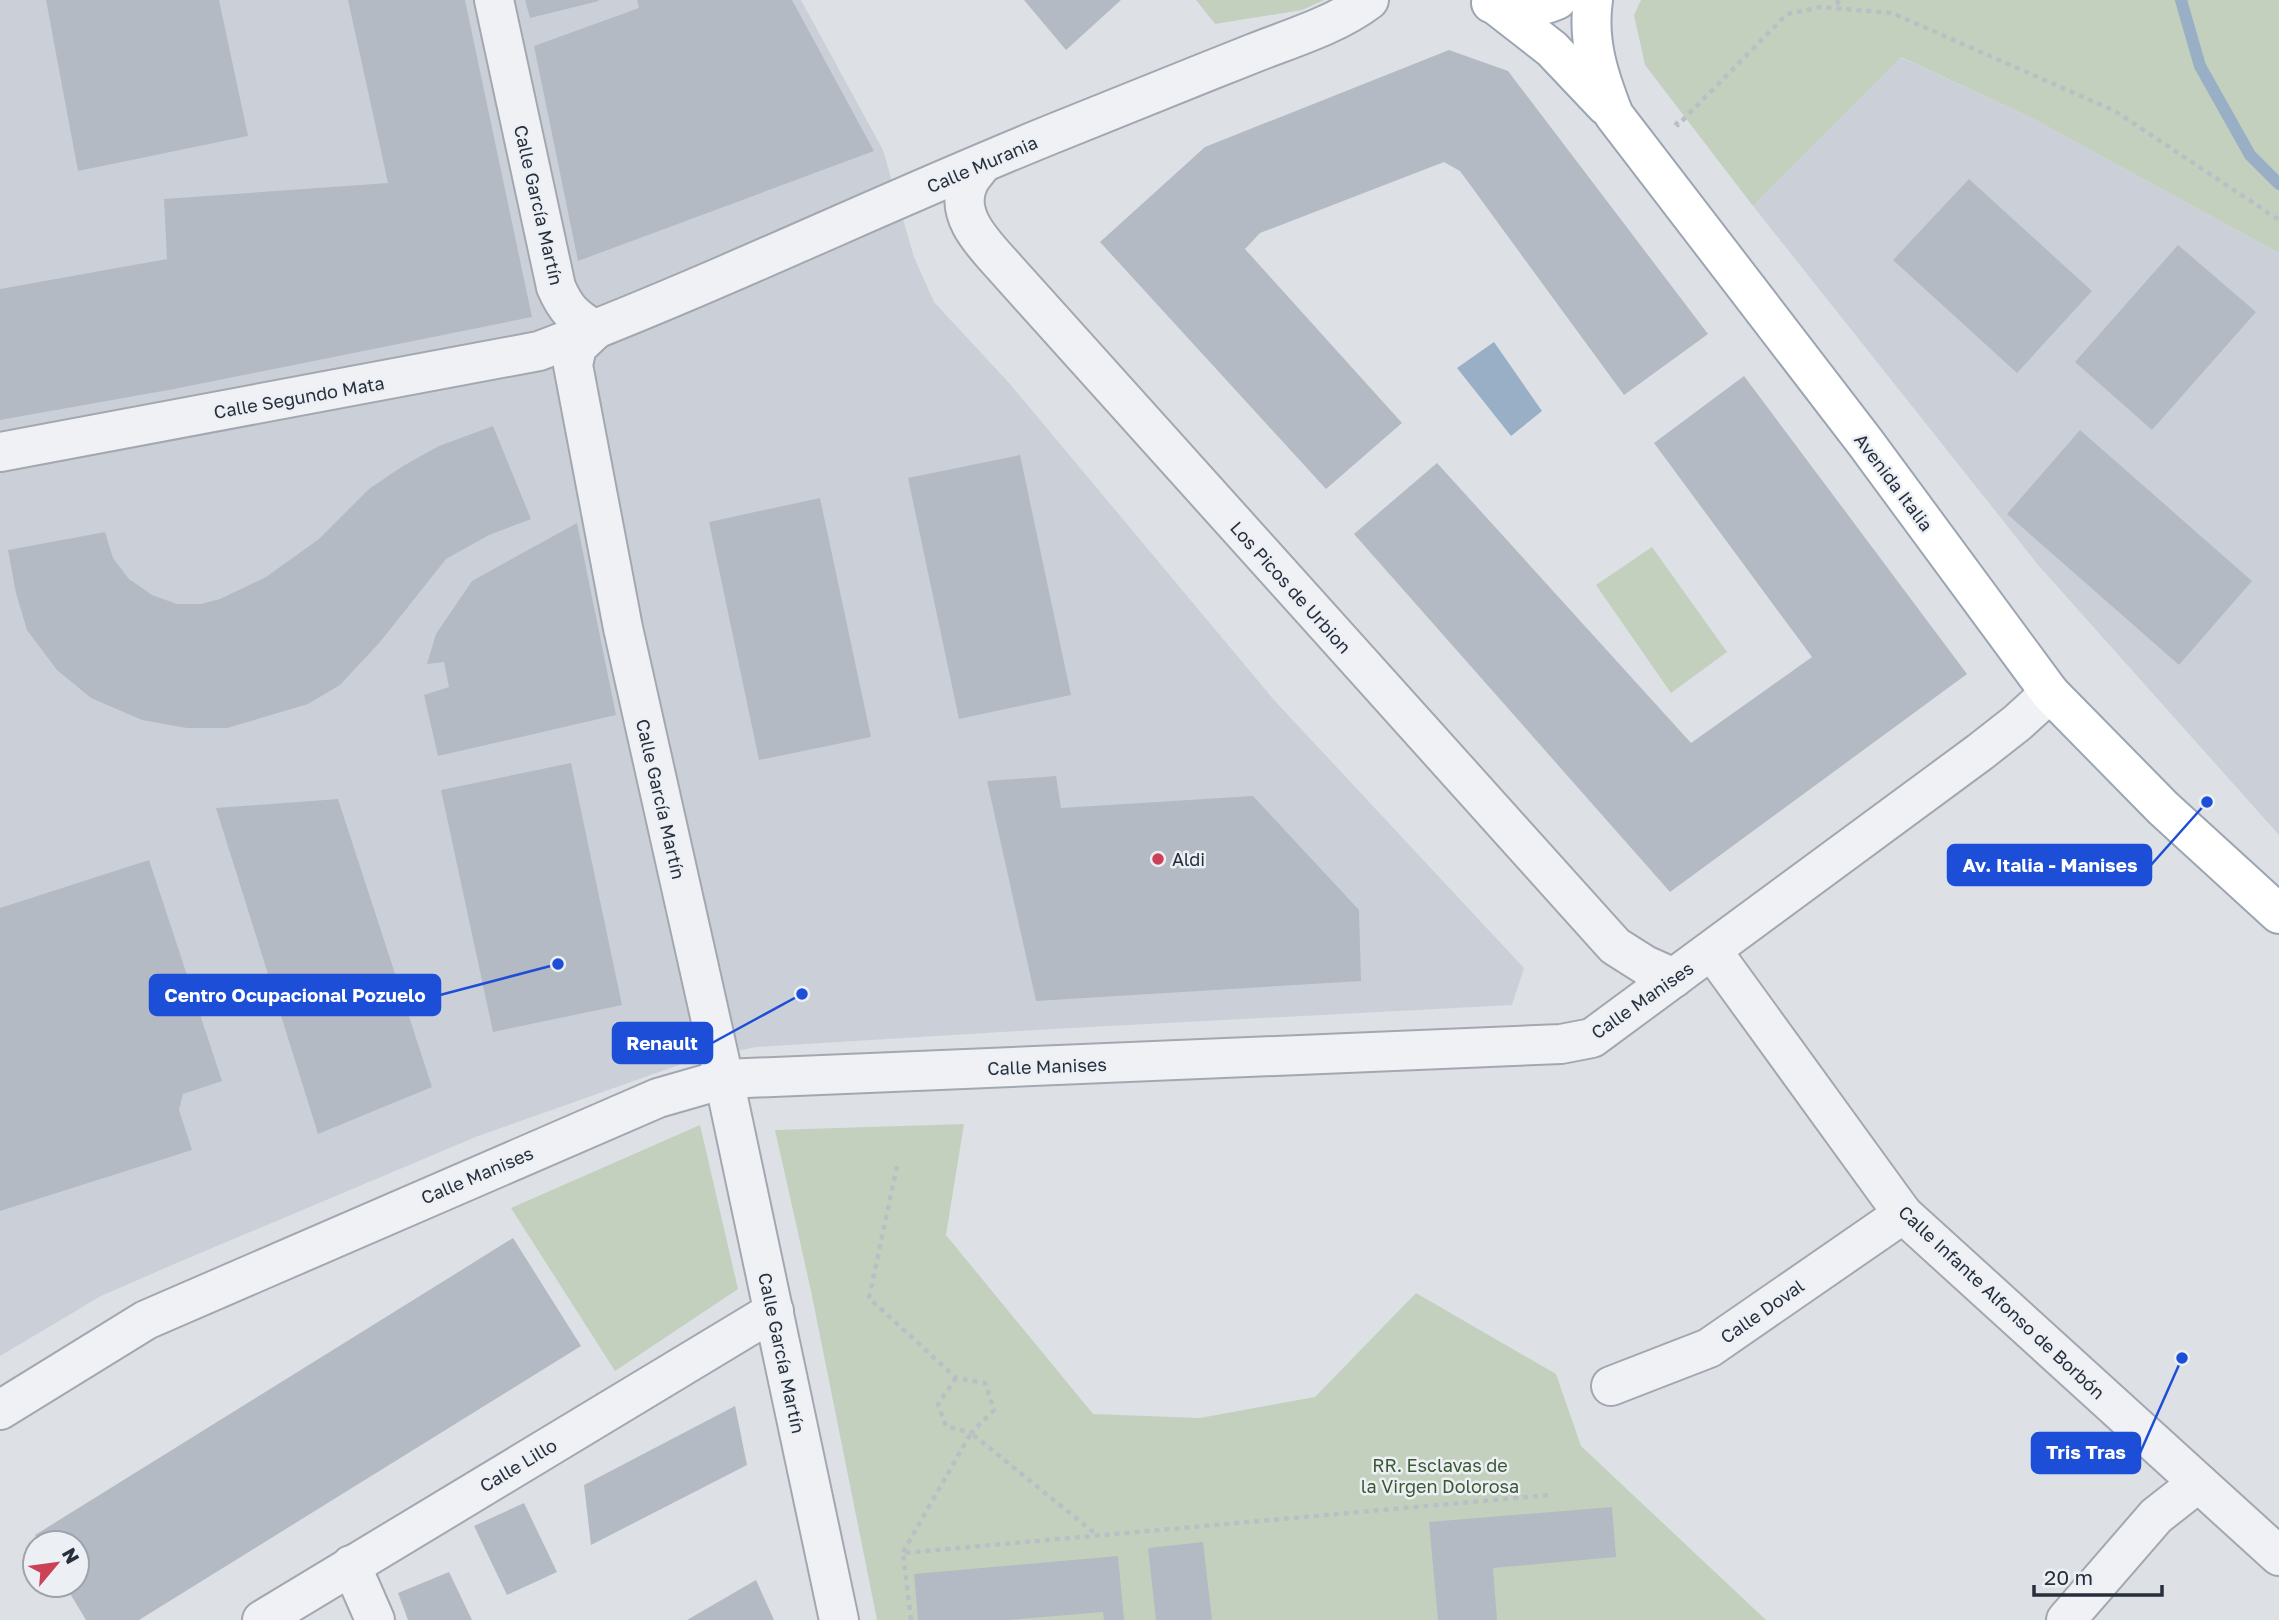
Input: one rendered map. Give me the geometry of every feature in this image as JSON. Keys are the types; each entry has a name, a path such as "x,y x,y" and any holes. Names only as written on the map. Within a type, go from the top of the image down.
{"main road":[{"path":"1488,2 1525,8 1546,5 1557,0"},
{"name":"Avenida Italia","path":"1593,0 1590,17 1593,49 1599,76 1615,115 1865,442 2050,692 2163,808 2279,914"},
{"path":"1488,2 1552,49 1615,115"}],"street":[{"name":"Calle García Martín","path":"494,0 556,287 563,303 574,317 595,330 577,347 573,365 623,628 724,1079 839,1620"},
{"name":"Calle Murania","path":"595,330 876,207 1312,29 1356,9 1369,0"},
{"name":"Los Picos de Urbion","path":"982,164 968,184 964,206 973,231 1007,271 1615,946 1645,965 1674,978"},
{"name":"Calle Segundo Mata","path":"0,452 505,359 539,351 595,330"},
{"name":"Calle Manises","path":"0,1410 146,1320 658,1098 724,1079 1561,1044 1592,1038 1980,752 2050,692"},
{"name":"Calle Infante Alfonso de Borbón","path":"1708,953 1718,959 1903,1214 2279,1556"},
{"name":"Calle Doval","path":"1611,1386 1709,1348 1903,1214"},
{"name":"Calle Lillo","path":"262,1620 774,1311"},
{"path":"2066,1620 2156,1516 2198,1483"},
{"path":"351,1565 375,1620"}],"path":[{"path":"1837,0 1840,9"},
{"path":"1671,118 1678,125 1787,14 1821,6 1892,13 2115,111 2279,220"},
{"path":"897,1167 869,1298 956,1378 985,1383 994,1410 971,1433 903,1553 911,1620"},
{"path":"956,1378 938,1404 946,1426 971,1433 1097,1535"},
{"path":"903,1553 1549,1495"}],"shaded area":[{"path":"0,0 801,0 883,150 914,257 934,302 1010,384 1274,700 1524,968 1512,1005 756,1047 693,1060 478,1136 179,1262 101,1296 0,1356"},
{"path":"1900,57 2032,118 2279,253 2279,835 2039,566 1753,206"}],"green space":[{"path":"1196,0 1324,0 1302,10 1215,24"},
{"path":"1641,0 2279,0 2279,253 2032,118 1901,57 1753,206 1645,65 1634,15"},
{"path":"1652,547 1727,652 1671,693 1596,585"},
{"name":"RR. Esclavas de la Virgen Dolorosa","path":"964,1124 946,1235 1093,1414 1200,1418 1315,1397 1416,1293 1556,1374 1581,1446 1766,1620 877,1620 811,1291 775,1130"},
{"path":"700,1125 738,1289 615,1371 511,1208"}],"water":[{"path":"1494,342 1542,411 1511,436 1457,368"}],"building":[{"path":"46,0 219,0 248,136 78,171"},
{"path":"348,0 465,0 532,317 174,389 0,420 0,289 167,259 164,199 388,183"},
{"path":"525,0 598,0 599,1 530,18"},
{"path":"637,0 792,0 874,151 578,261 534,46 639,8"},
{"path":"1024,0 1121,0 1066,50"},
{"path":"1449,50 1508,71 1708,334 1624,395 1460,171 1444,162 1260,233 1245,249 1402,423 1326,489 1100,242 1205,147"},
{"path":"1969,179 2092,291 2017,373 1893,260"},
{"path":"2178,245 2256,312 2152,430 2075,362"},
{"path":"1744,376 1967,674 1670,892 1354,534 1437,463 1691,743 1812,657 1654,443"},
{"path":"493,426 531,519 489,535 446,559 380,642 340,685 308,704 227,728 187,728 142,720 91,698 57,670 27,630 16,593 8,550 105,532 113,558 129,579 152,595 177,604 201,604 220,599 266,577 319,539 369,489 403,466 439,446"},
{"path":"2080,430 2252,581 2179,665 2007,514"},
{"path":"1020,455 1071,695 959,719 908,478"},
{"path":"820,498 871,737 759,760 709,522"},
{"path":"577,523 616,715 438,756 424,695 449,687 444,662 427,664 436,634 472,581"},
{"path":"571,763 622,1005 493,1032 441,790"},
{"name":"Aldi","path":"1056,776 1061,808 1253,796 1359,910 1361,981 1036,1001 987,781"},
{"path":"338,799 432,1087 318,1134 216,808"},
{"path":"149,860 222,1081 183,1094 179,1110 192,1150 0,1211 0,908"},
{"path":"513,1238 581,1346 139,1620 86,1620 73,1599 91,1599 91,1529 45,1529"},
{"path":"735,1406 747,1465 591,1545 584,1485"},
{"path":"524,1503 557,1572 507,1595 474,1526"},
{"path":"1612,1507 1616,1557 1493,1568 1497,1620 1438,1620 1429,1522"},
{"path":"1203,1542 1212,1620 1156,1620 1148,1548"},
{"path":"1118,1556 1124,1620 1104,1620 1103,1612 1008,1620 918,1620 914,1574"},
{"path":"449,1572 472,1620 408,1620 398,1593"},
{"path":"756,1580 774,1620 687,1620"}],"waterway":[{"path":"2181,0 2200,66 2250,155 2279,184"}],"place":[{"name":"Av. Italia - Manises","path":"2207,802"},
{"name":"Aldi","path":"1158,859"},
{"name":"Centro Ocupacional Pozuelo","path":"558,964"},
{"name":"Renault","path":"802,994"},
{"name":"Tris Tras","path":"2182,1358"}]}
